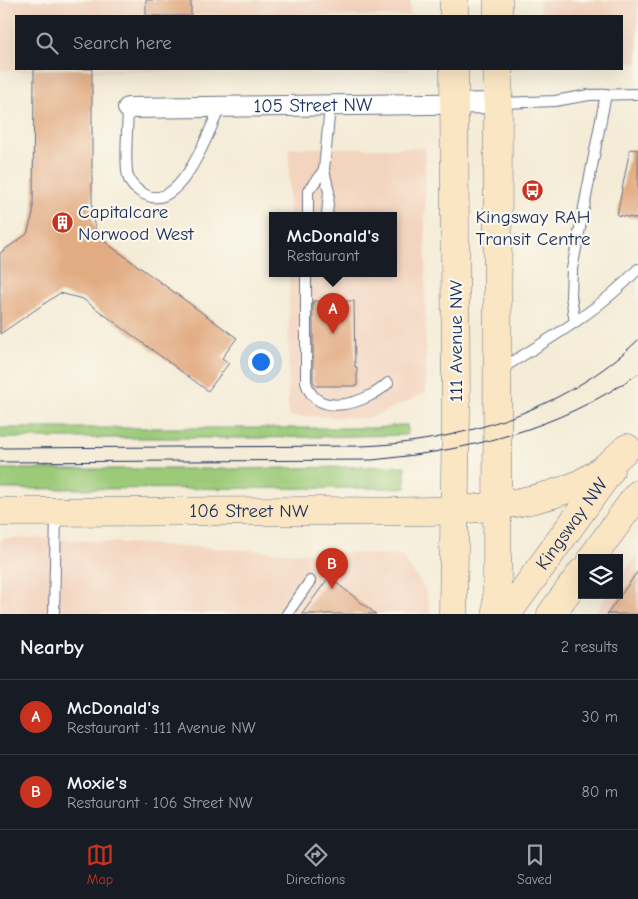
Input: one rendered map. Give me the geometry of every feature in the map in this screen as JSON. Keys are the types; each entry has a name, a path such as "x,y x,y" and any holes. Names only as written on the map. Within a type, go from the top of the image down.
{"main road":[{"path":"454,0 454,15"},
{"path":"498,0 498,15"},
{"name":"111 Avenue NW","path":"453,614 456,412 454,70"},
{"path":"498,70 496,372 498,614"},
{"name":"106 Street NW","path":"0,512 454,511 565,490 588,480 605,469 632,441"},
{"name":"Kingsway NW","path":"507,614 632,441"},
{"name":"Kingsway NW","path":"595,554 638,494"},
{"name":"Kingsway NW","path":"551,614 578,577"}],"street":[{"name":"105 Street NW","path":"128,108 498,103"}],"lane":[{"path":"575,323 571,296 572,269 606,94"},
{"path":"498,103 555,102 606,94 638,94"},
{"path":"128,108 128,176 136,190 150,197 166,195 177,188 205,143 220,106"},
{"path":"327,212 329,192 324,170 330,106"},
{"path":"308,212 308,191 324,170"},
{"path":"496,372 575,323 608,298 638,269"},
{"path":"306,277 306,382 309,392 318,400 328,404 353,403 379,391 388,383"},
{"path":"306,287 312,277"},
{"path":"54,614 56,512"},
{"path":"287,614 310,581"}],"shaded area":[{"path":"0,0 410,0 410,15 15,15 15,70 408,71 0,71"},
{"path":"540,0 638,0 638,63 623,62 623,15 540,15"},
{"path":"289,148 425,148 426,393 370,418 288,416 289,277 397,277 397,212 289,212"},
{"path":"36,538 300,553 338,552 401,556 425,588 431,614 0,614 0,539"},
{"path":"638,553 638,614 594,614 605,599 623,599 623,574"}],"green space":[{"path":"407,425 406,435 261,438 0,438 0,428 377,428"},
{"path":"405,466 406,488 0,489 0,469 230,469"}],"building":[{"path":"146,0 191,0 191,15 146,15"},
{"name":"Capitalcare Norwood West","path":"34,70 92,70 92,216 96,231 105,242 237,338 222,358 229,363 208,391 83,299 60,293 0,334 0,253 27,234 33,214"},
{"path":"630,149 638,150 638,219 617,215"},
{"path":"313,301 354,301 357,386 316,386 313,381"},
{"path":"638,571 638,614 607,614 618,599 623,599 623,592"},
{"path":"329,577 376,614 302,614"}],"tram line":[{"path":"0,448 360,446 435,438 472,430 544,404 578,386 609,365 638,340"},
{"path":"0,462 372,460 408,456 478,443 511,435 543,424 607,394 638,374"}],"place":[{"name":"Kingsway RAH Transit Centre","path":"533,191"},
{"name":"Capitalcare Norwood West","path":"62,223"},
{"name":"McDonald's","path":"333,334"},
{"name":"Moxie's","path":"332,589"}]}
